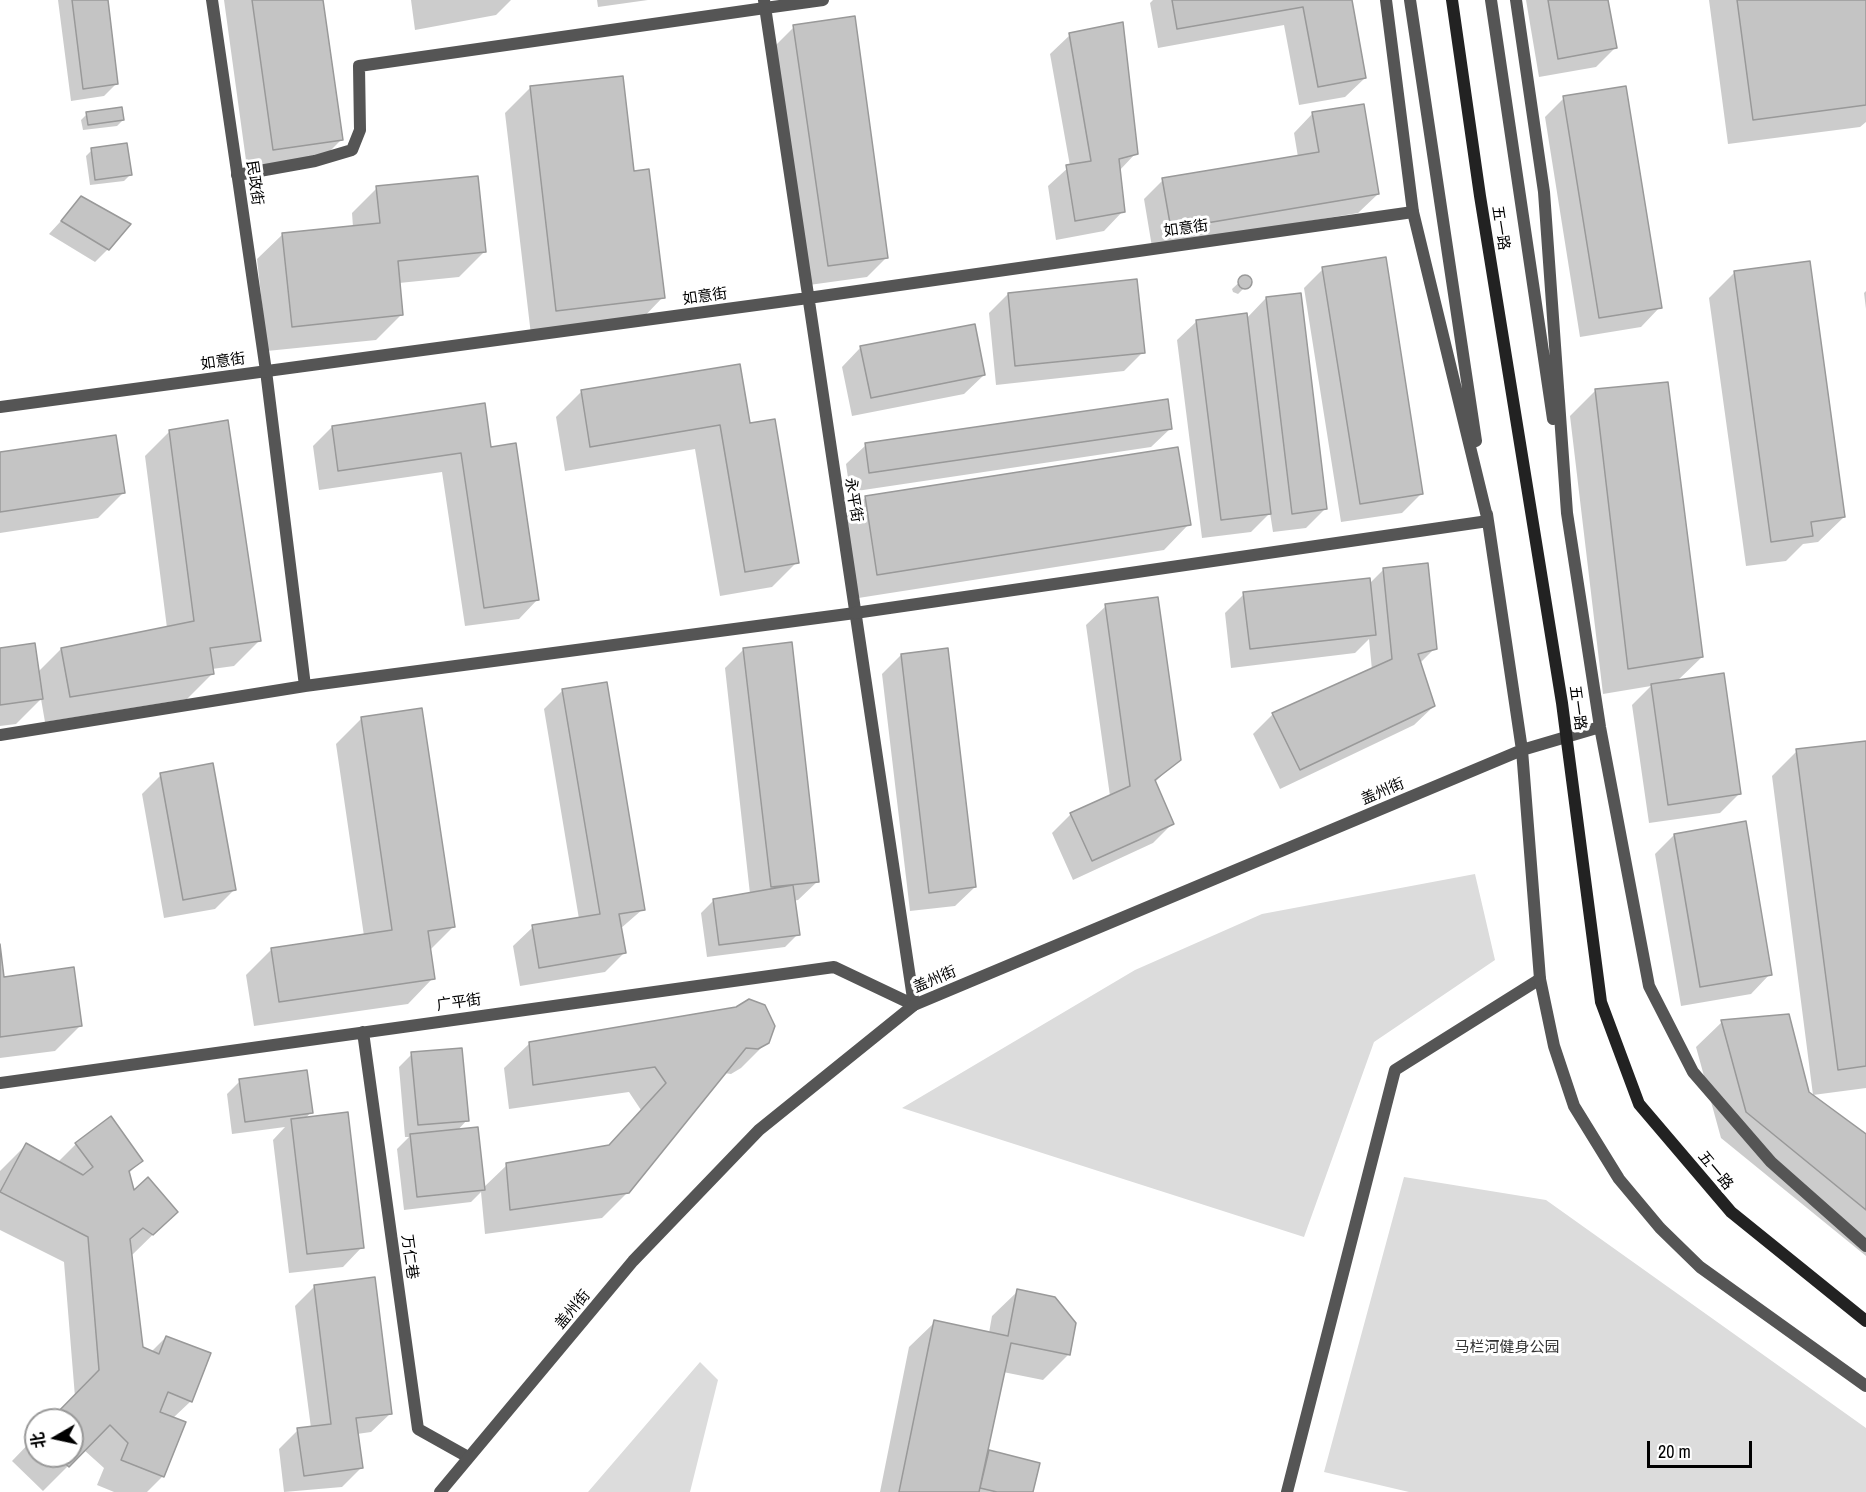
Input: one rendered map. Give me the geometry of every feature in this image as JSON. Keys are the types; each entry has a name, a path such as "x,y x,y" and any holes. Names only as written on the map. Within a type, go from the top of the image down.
{"main road":[{"name":"五一路","path":"1452,0 1482,208 1562,703 1601,1002 1638,1104 1731,1212 1866,1321"}],"street":[{"name":"民政街","path":"212,0 266,371 306,686"},
{"path":"237,175 315,161 352,150 360,130 359,66 764,4 823,0"},
{"path":"1386,0 1413,212 1488,521"},
{"path":"1410,0 1522,750 1540,979 1554,1046 1574,1106 1618,1179 1660,1228 1701,1267 1866,1386"},
{"path":"1491,0 1600,727 1649,986 1693,1072 1771,1162 1866,1246"},
{"path":"1516,0 1544,192 1567,513"},
{"name":"永平街","path":"764,4 914,1005"},
{"name":"如意街","path":"0,407 808,298 1413,212"},
{"path":"0,735 306,686 855,613 1488,521"},
{"name":"盖州街","path":"440,1492 633,1261 759,1130 914,1005 1522,750 1600,727"},
{"name":"广平街","path":"0,1083 834,967 914,1005"},
{"path":"1287,1492 1395,1070 1540,979"},
{"name":"万仁巷","path":"363,1032 418,1429 468,1458"}],"green space":[{"path":"1475,874 1495,960 1374,1042 1304,1237 902,1108 1135,970 1262,914"},
{"name":"马栏河健身公园","path":"1404,1177 1546,1200 1866,1428 1866,1492 1409,1492 1324,1472"},
{"path":"700,1362 718,1380 690,1492 588,1492"}],"building":[{"path":"72,0 108,0 118,84 83,89"},
{"path":"252,0 323,0 343,140 273,150"},
{"path":"1172,0 1352,0 1366,78 1318,87 1303,7 1177,29"},
{"path":"1548,0 1608,0 1617,48 1558,59"},
{"path":"1737,0 1866,0 1866,105 1753,120"},
{"path":"855,16 888,258 828,266 793,25"},
{"path":"1123,22 1138,154 1119,159 1125,212 1075,221 1066,165 1091,161 1069,33"},
{"path":"623,76 634,171 649,169 665,298 556,311 530,86"},
{"path":"1626,86 1662,308 1599,318 1563,96"},
{"path":"1364,104 1379,194 1171,229 1162,178 1319,152 1312,112"},
{"path":"122,107 124,120 88,125 86,112"},
{"path":"127,143 132,175 95,180 91,148"},
{"path":"478,176 486,252 398,261 403,315 292,327 282,233 380,223 376,186"},
{"path":"81,196 131,224 109,250 61,221"},
{"path":"1386,257 1423,494 1360,504 1322,267"},
{"path":"1810,261 1845,517 1811,522 1813,536 1771,542 1734,271"},
{"path":"1245,275 1250,277 1252,282 1250,287 1245,289 1240,287 1238,282 1240,277"},
{"path":"1137,279 1145,353 1015,366 1008,293"},
{"path":"1301,293 1327,509 1292,514 1266,297"},
{"path":"1247,313 1271,514 1221,520 1196,320"},
{"path":"975,324 985,375 871,398 860,346"},
{"path":"740,364 750,423 775,419 799,563 745,572 720,425 590,447 581,390"},
{"path":"1668,382 1703,657 1628,669 1595,389"},
{"path":"1168,399 1172,429 869,473 865,443"},
{"path":"485,403 491,447 516,443 539,600 484,608 461,453 338,471 332,426"},
{"path":"228,420 261,641 210,648 214,674 70,697 61,648 194,621 169,430"},
{"path":"116,435 125,493 0,512 0,452"},
{"path":"1178,447 1191,525 877,575 865,496"},
{"path":"1428,563 1437,649 1418,654 1435,706 1300,770 1272,713 1392,659 1383,568"},
{"path":"1370,578 1376,635 1250,649 1243,592"},
{"path":"1158,597 1181,760 1155,780 1174,824 1092,861 1070,813 1130,786 1105,604"},
{"path":"792,642 819,882 771,887 743,648"},
{"path":"35,643 43,699 0,705 0,648"},
{"path":"948,648 976,887 929,893 901,654"},
{"path":"1724,673 1741,794 1668,805 1651,684"},
{"path":"607,682 645,910 619,914 626,953 539,968 532,925 600,914 562,689"},
{"path":"422,708 455,927 428,931 435,979 279,1002 271,948 392,930 361,717"},
{"path":"1866,741 1866,1066 1838,1070 1796,749"},
{"path":"213,763 236,890 183,900 160,773"},
{"path":"1746,821 1772,975 1700,987 1674,834"},
{"path":"793,885 800,935 719,945 713,899"},
{"path":"0,944 4,977 74,967 82,1026 0,1037"},
{"path":"749,999 765,1005 775,1026 769,1043 758,1049 746,1048 629,1193 510,1210 506,1163 609,1145 666,1083 655,1067 533,1085 529,1042 736,1007"},
{"path":"1789,1014 1809,1092 1866,1134 1866,1210 1746,1112 1721,1020"},
{"path":"462,1048 469,1121 418,1125 411,1052"},
{"path":"307,1070 313,1113 245,1122 239,1079"},
{"path":"348,1112 364,1248 307,1254 291,1119"},
{"path":"111,1116 143,1161 129,1171 134,1190 148,1177 178,1212 153,1235 143,1228 130,1239 143,1347 159,1354 166,1336 211,1353 192,1402 168,1392 160,1412 186,1422 164,1477 121,1460 128,1443 110,1425 84,1452 84,1408 62,1408 99,1370 88,1237 0,1192 26,1143 83,1175 93,1167 75,1143"},
{"path":"478,1127 485,1190 417,1197 410,1134"},
{"path":"375,1277 392,1414 356,1418 363,1468 304,1476 297,1428 331,1424 314,1285"},
{"path":"1017,1289 1055,1297 1076,1323 1070,1355 1011,1343 979,1492 899,1492 934,1320 1008,1336"},
{"path":"989,1450 1040,1463 1033,1492 997,1492 980,1488"}]}
